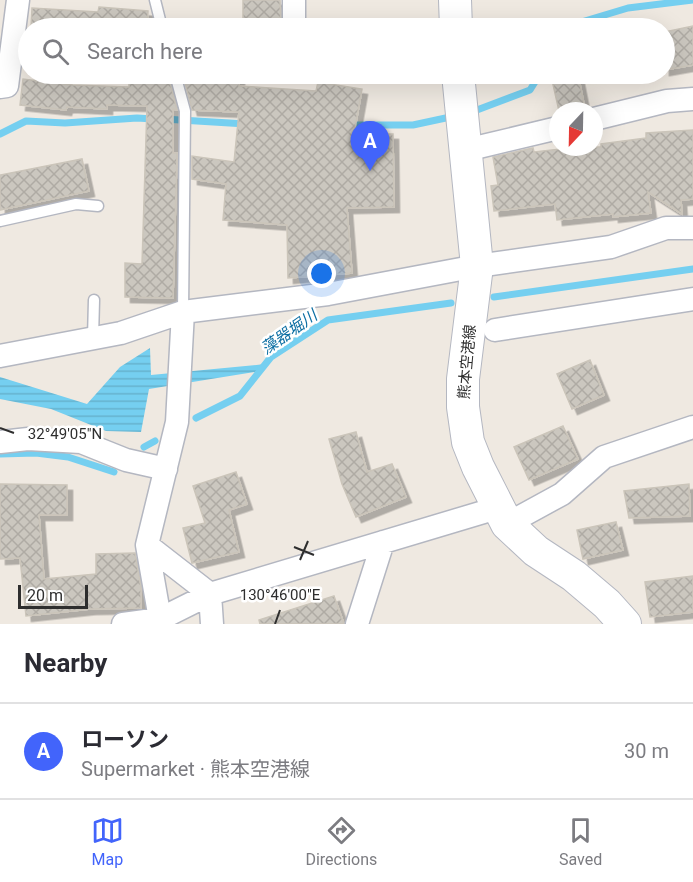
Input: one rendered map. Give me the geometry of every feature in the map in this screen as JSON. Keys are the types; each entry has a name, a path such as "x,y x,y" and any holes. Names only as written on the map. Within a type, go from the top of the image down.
{"main road":[{"path":"455,0 456,18"},
{"name":"熊本空港線","path":"460,86 477,266 465,360 463,407 468,442 502,516 536,551 574,576 607,604 625,624"}],"street":[{"path":"0,87 7,86 18,0"},
{"path":"294,0 294,18"},
{"path":"603,117 667,101 693,99"},
{"path":"465,140 549,129"},
{"path":"0,356 121,333 183,312 328,294 477,266 610,248 666,228 693,228"},
{"path":"495,330 693,299"},
{"path":"159,622 147,545 177,422 183,312"},
{"path":"123,624 159,622 210,594 383,542 502,516 562,494 604,457 693,427"},
{"path":"0,442 28,440 81,442 126,460 166,469"},
{"path":"357,624 383,542"},
{"path":"147,545 210,594 212,624"}],"lane":[{"path":"155,0 160,18"},
{"path":"178,84 185,111 183,312"},
{"path":"0,221 76,204 98,206"},
{"path":"93,338 94,300"}],"water":[{"path":"150,348 151,375 266,364 260,371 149,389 141,432 106,431 51,409 0,399 0,377 87,404 120,367"}],"building":[{"path":"243,0 280,0 281,18 243,18"},
{"path":"99,7 148,11 148,18 32,18 32,8 98,12"},
{"path":"693,26 693,65 675,68 675,30"},
{"path":"22,84 129,87 129,84 170,84 177,110 173,109 173,153 177,153 173,298 125,297 125,263 142,264 147,106 107,105 107,109 67,107 66,110 20,105"},
{"path":"185,84 239,84 239,86 316,91 318,84 331,84 362,89 354,134 393,134 394,207 347,208 352,273 288,278 287,225 223,220 226,184 192,179 192,156 234,162 239,112 192,110"},
{"path":"553,84 580,84 584,102 557,102"},
{"path":"693,130 693,199 681,200 682,214 648,192 651,213 613,217 613,214 557,220 555,204 494,211 491,186 498,185 493,157 533,148 534,152 549,150 549,156 603,156 603,144 646,138 646,133"},
{"path":"82,159 89,191 0,210 0,175"},
{"path":"590,360 604,395 572,409 557,374"},
{"path":"563,426 578,459 529,480 514,447"},
{"path":"356,432 367,472 392,464 406,497 356,517 342,484 329,439"},
{"path":"236,472 247,504 229,510 239,552 192,563 183,528 205,523 193,486"},
{"path":"0,484 67,485 67,515 39,515 44,579 96,574 96,554 135,553 141,587 141,608 90,609 26,616 20,558 0,559"},
{"path":"689,484 690,516 629,518 624,491"},
{"path":"616,522 623,550 583,559 577,530"},
{"path":"693,576 693,612 650,617 645,582"},
{"path":"334,596 344,624 260,624 259,620"}],"waterway":[{"path":"595,18 628,8 693,0"},
{"path":"469,113 530,90 534,84"},
{"path":"347,125 413,125 455,116"},
{"path":"0,134 26,121 65,123 153,119"},
{"path":"164,119 246,124"},
{"name":"藻器堀川","path":"494,297 693,269"},
{"name":"藻器堀川","path":"196,418 240,396 271,357 328,320 451,303"},
{"name":"藻器堀川","path":"144,447 155,441"},
{"name":"藻器堀川","path":"0,454 36,453 68,457 114,472"}],"place":[{"name":"ローソン","path":"370,171"}]}
